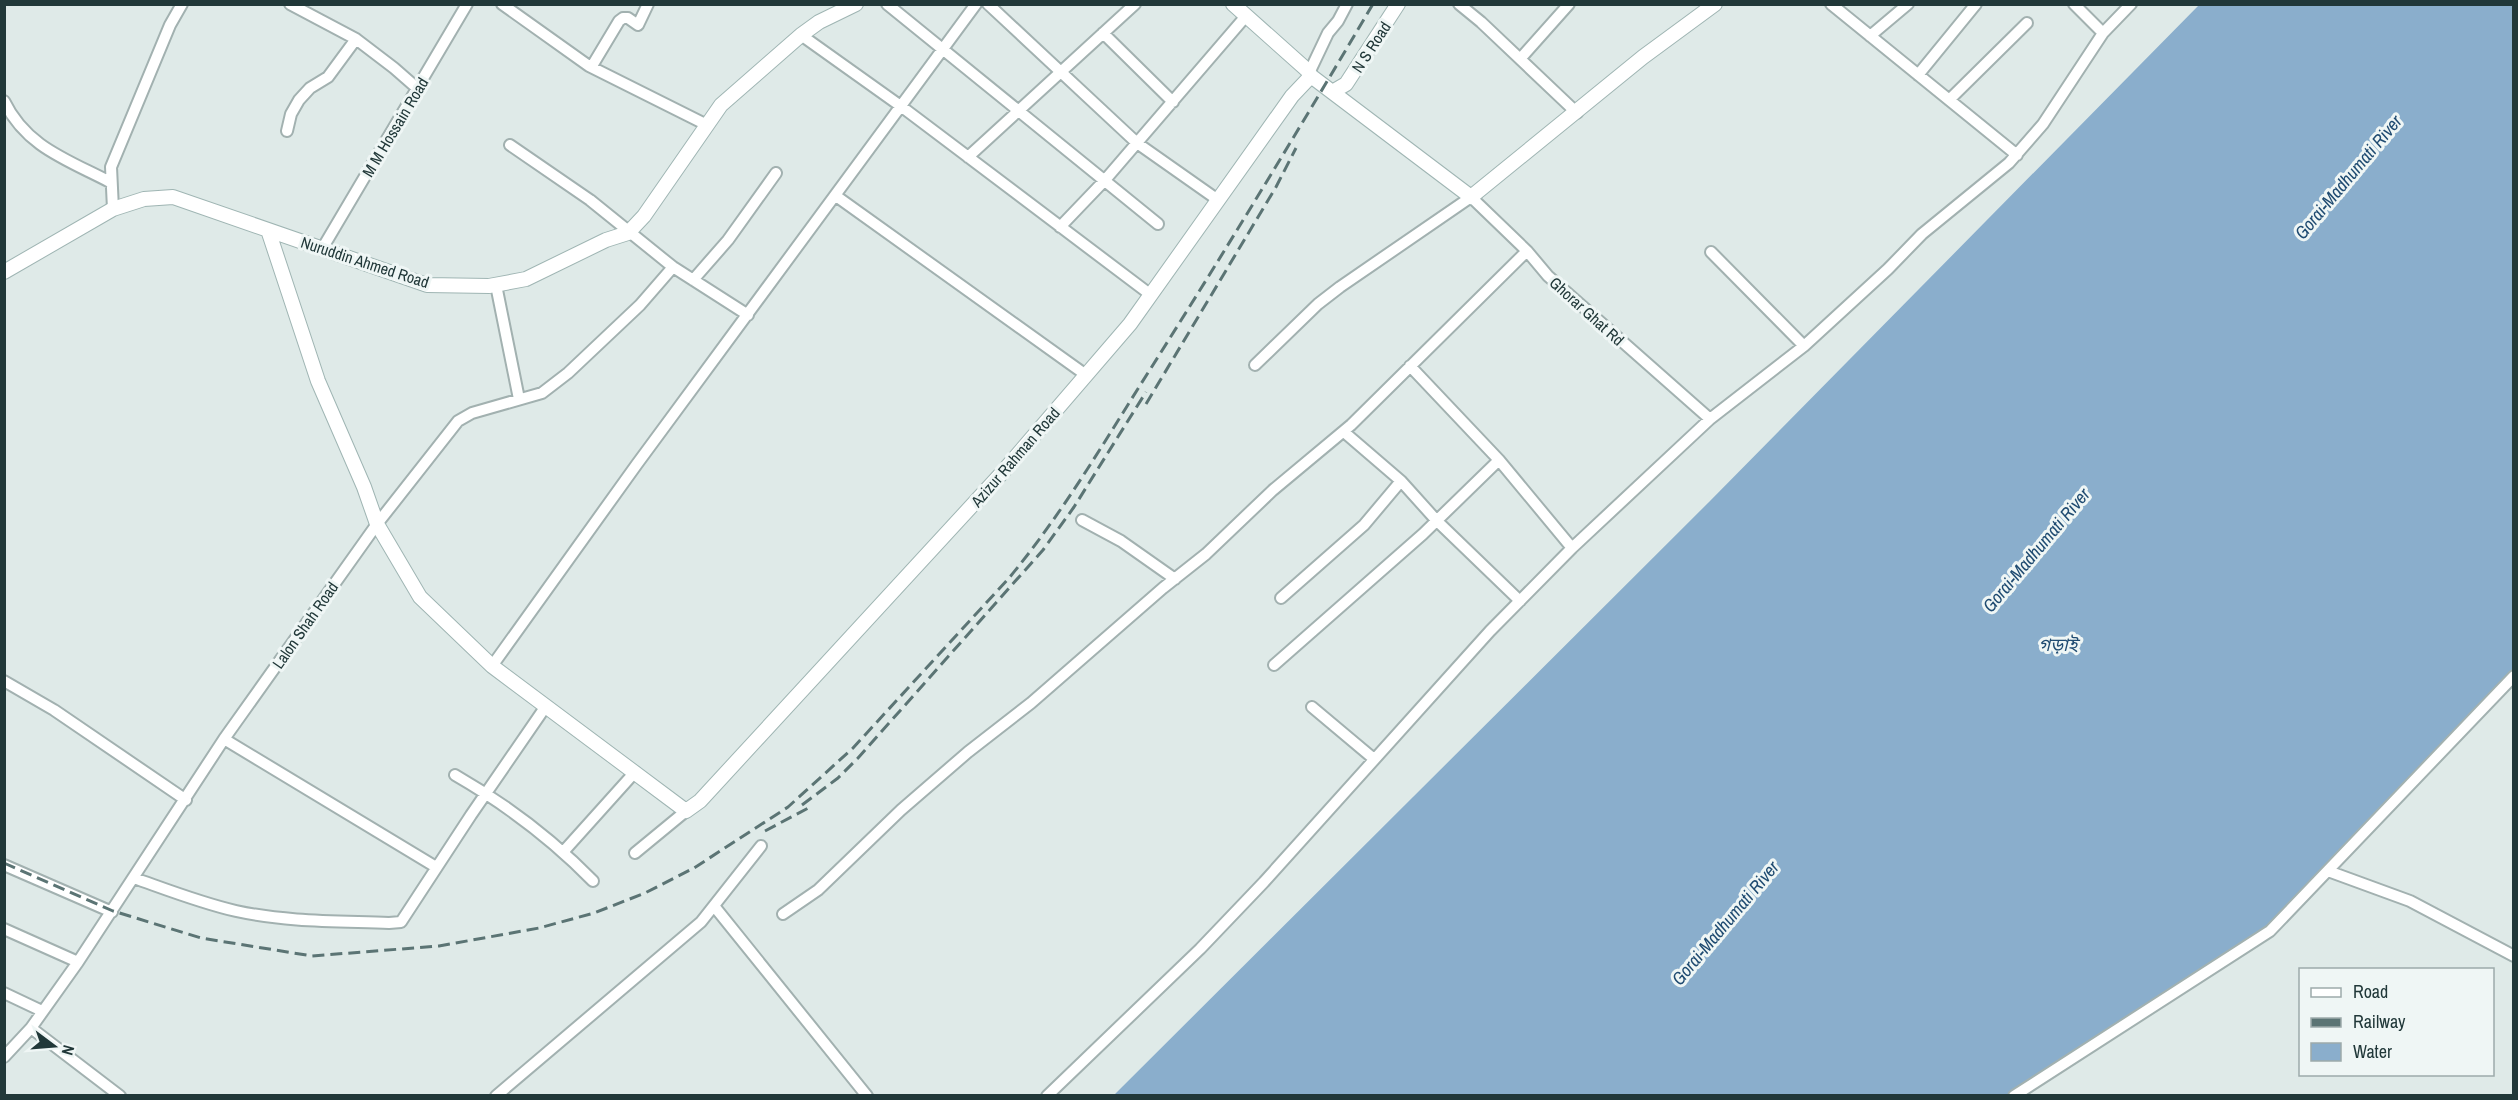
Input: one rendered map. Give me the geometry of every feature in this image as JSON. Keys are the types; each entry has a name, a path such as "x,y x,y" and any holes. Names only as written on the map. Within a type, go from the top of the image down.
{"street":[{"path":"113,209 111,167 170,25 182,4"},
{"path":"290,4 356,39 418,89"},
{"name":"M M Hossain Road","path":"322,249 467,4"},
{"path":"502,4 592,66 706,125"},
{"path":"592,66 620,21 628,18 638,25 648,4"},
{"path":"887,4 1158,224"},
{"path":"492,666 630,473 902,108 976,4"},
{"path":"988,4 1137,143 1218,200"},
{"path":"968,157 1135,4"},
{"path":"1233,4 1310,75 1471,197"},
{"path":"1310,75 1328,33 1347,4"},
{"name":"N S Road","path":"1334,91 1347,84 1398,4"},
{"path":"1459,4 1577,113"},
{"path":"1520,59 1569,4"},
{"path":"1255,365 1318,304 1471,197 1643,57 1715,4"},
{"path":"1831,4 2017,154"},
{"path":"1870,36 1908,4"},
{"path":"1918,75 1976,4"},
{"path":"2074,4 2103,33"},
{"path":"1047,1095 1200,949 1520,601 1572,548 1710,419 1804,346 1888,270 1922,234 2017,154 2043,124 2103,33 2131,4"},
{"name":"Nuruddin Ahmed Road","path":"4,272 113,209 144,199 173,197 427,285 495,285 526,279 606,240 628,232 644,216 721,105 801,35 847,6"},
{"path":"1060,227 1105,180 1246,16"},
{"path":"1949,100 2026,22"},
{"path":"1103,33 1173,102"},
{"path":"801,35 968,157 1150,295"},
{"path":"287,132 291,114 299,100 310,88 328,76 356,39"},
{"name":"Azizur Rahman Road","path":"686,811 700,801 832,660 1001,474 1130,324 1292,96 1310,75"},
{"path":"4,101 17,125 37,144 110,182"},
{"path":"510,145 590,200 673,267 748,315"},
{"path":"693,280 728,240 776,173"},
{"path":"836,196 1086,375"},
{"name":"Ghorar Ghat Rd","path":"1471,197 1527,251 1548,276 1710,419"},
{"path":"268,230 318,381 364,487 377,524 420,597 492,666 686,811 635,853"},
{"path":"783,914 818,890 901,810 959,759 1031,703 1240,525 1273,490 1344,432 1527,251"},
{"path":"1711,252 1804,346"},
{"name":"Lalon Shah Road","path":"4,1057 31,1028 78,962 224,739 377,524 458,421 472,413 542,393 568,373 640,305 673,267"},
{"path":"495,285 519,399"},
{"path":"1410,366 1499,460 1572,548"},
{"path":"1344,432 1401,481 1437,520 1520,601"},
{"path":"1274,665 1437,520 1499,460"},
{"path":"1281,598 1364,525 1401,481"},
{"path":"1082,520 1121,541 1175,579"},
{"path":"2014,1095 2271,931 2514,675"},
{"path":"4,681 47,705 186,800"},
{"path":"134,878 192,899 236,911 279,918 396,924 401,922 546,706"},
{"path":"1312,707 1374,759"},
{"path":"224,739 436,867"},
{"path":"564,851 635,772"},
{"path":"455,775 486,793 564,851 593,881"},
{"path":"496,1095 702,921 761,846"},
{"path":"4,865 112,912"},
{"path":"2328,871 2410,901 2514,956"},
{"path":"714,906 867,1095"},
{"path":"4,928 78,962"},
{"path":"4,993 42,1011"},
{"path":"31,1028 120,1095"}],"water":[{"name":"গড়াই","path":"2199,5 2513,5 2513,670 2268,930 2007,1095 1113,1096 1709,502"}],"railway":[{"path":"4,863 113,911 201,938 312,956 439,946 539,928 594,913 645,893 694,868 788,807 853,748 1009,578 1029,553 1083,475 1179,323 1264,187 1373,4"},
{"path":"1146,404 1276,187 1296,148"},
{"path":"802,805 838,778 858,758 1043,550 1074,507 1146,392"},
{"path":"765,831 812,806"}],"water label":[{"name":"Gorai-Madhumati River","path":"2348,177"},
{"name":"Gorai-Madhumati River","path":"2036,550"},
{"name":"Gorai-Madhumati River","path":"1725,923"}]}
